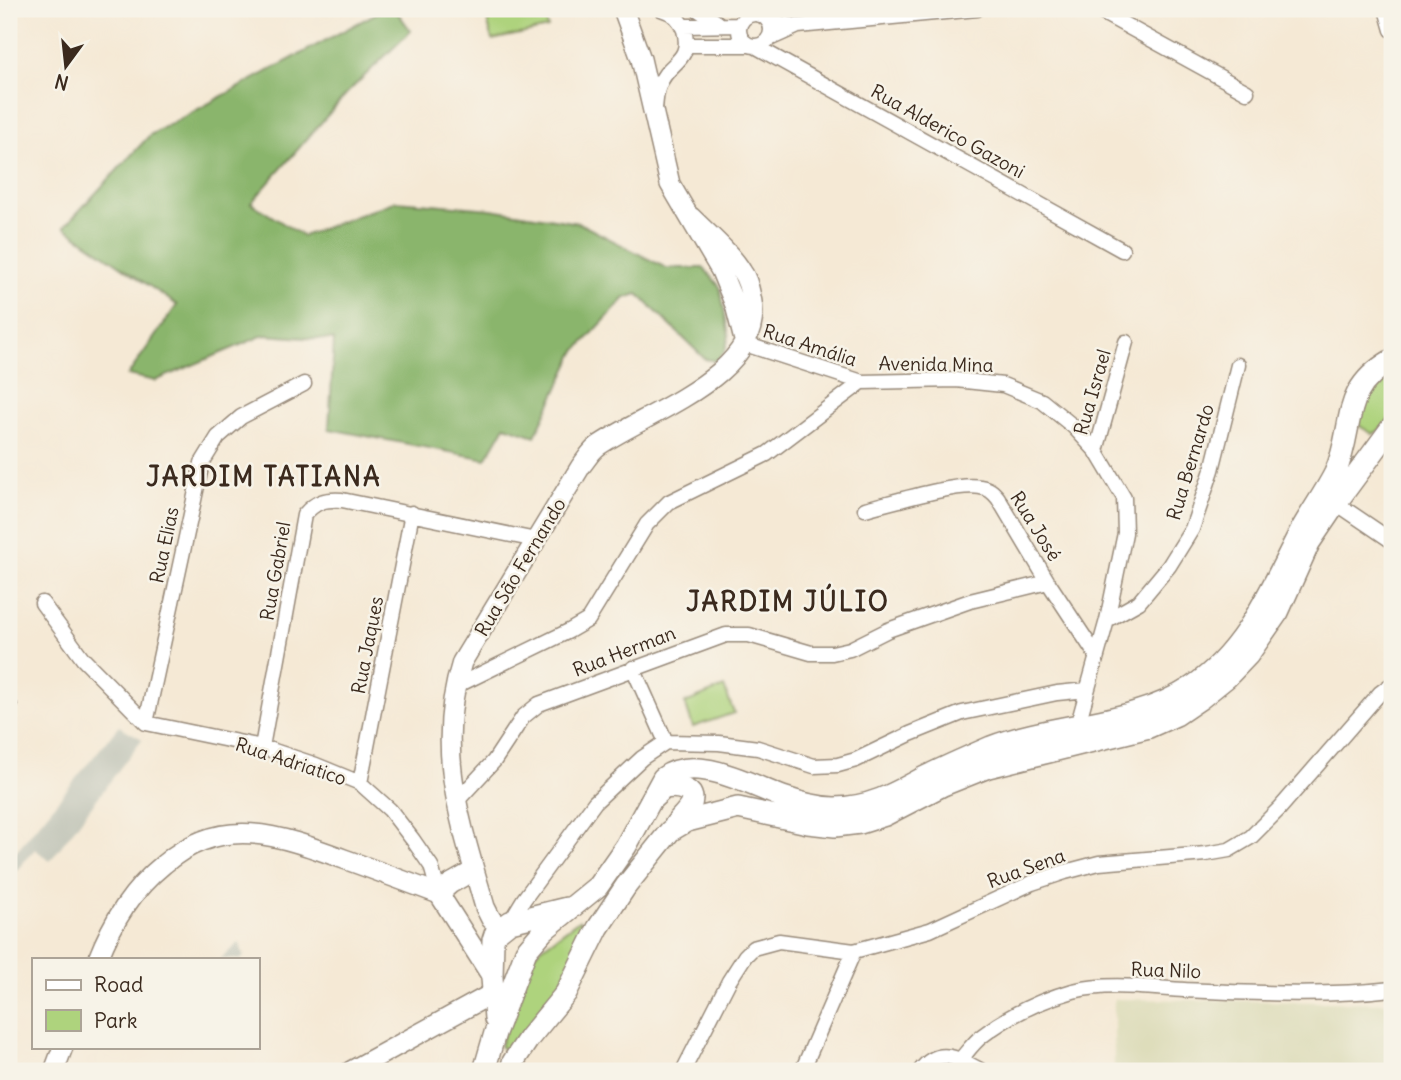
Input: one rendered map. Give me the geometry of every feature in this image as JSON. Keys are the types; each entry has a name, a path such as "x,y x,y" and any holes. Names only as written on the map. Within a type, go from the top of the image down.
{"main road":[{"path":"623,9 641,59 670,184 721,271 746,342"},
{"name":"Rua São Fernando","path":"506,925 491,919 485,907 455,803 450,738 454,687 462,662 581,466 596,448 690,394 720,372 746,342"},
{"path":"484,1071 495,1033 526,951 544,930 598,886 626,846 663,778 673,771 691,768 719,772 812,806 860,807 888,798 925,777 992,747 1142,710 1192,687 1215,668 1235,646 1266,601 1312,510 1334,474 1340,460 1347,423 1360,387 1376,369 1392,360"},
{"path":"1347,423 1361,440 1387,434"},
{"path":"670,831 702,816 738,808 835,826 860,823 885,815 943,785 988,767 1149,727 1175,715 1227,677 1248,655 1278,612 1309,543 1387,434"},
{"path":"511,1071 513,1062 529,1038 566,993 605,918 626,886 690,806 691,797 683,788 664,788 649,801"},
{"path":"98,958 110,930 142,882 178,851 214,835 251,833 292,840 439,894 450,884 473,871"},
{"name":"Rua Adriatico","path":"439,894 494,984"},
{"path":"495,1033 493,940 506,925 576,906"},
{"path":"351,1071 494,984"},
{"path":"54,1071 63,1048"}],"street":[{"path":"654,120 659,85 679,61 687,45 683,26 677,17 661,9"},
{"path":"697,9 719,24"},
{"path":"683,26 719,24 762,15 768,20 798,26 977,9"},
{"path":"1096,9 1247,92"},
{"path":"1386,9 1392,30"},
{"path":"749,16 741,38 751,46"},
{"path":"768,20 771,28 769,39"},
{"path":"687,45 751,46 798,26"},
{"name":"Rua Alderico Gazoni","path":"751,46 1122,250"},
{"name":"Rua Amália","path":"746,342 862,382"},
{"name":"Rua Israel","path":"1096,451 1126,342"},
{"name":"Rua Bernardo","path":"1107,620 1139,602 1169,566 1192,529 1212,470 1238,365"},
{"name":"Avenida Mina","path":"454,687 569,632 588,620 647,524 669,502 767,454 862,382 956,380 1003,385 1042,401 1074,427 1096,451 1124,498 1125,533 1107,620 1072,746"},
{"name":"Rua Elias","path":"146,723 202,463 218,437 241,418 304,384"},
{"name":"Rua José","path":"865,509 960,487 978,486 989,489 998,498 1096,655"},
{"name":"Rua Gabriel","path":"262,747 304,515 312,506 324,499 412,513 536,540"},
{"path":"1336,503 1392,541"},
{"name":"Rua Jaques","path":"360,783 412,513"},
{"name":"Rua Herman","path":"455,803 494,761 523,717 539,704 633,668 726,635 749,635 811,653 832,653 850,649 888,631 970,601 1048,582"},
{"path":"42,603 83,659 146,723"},
{"path":"633,668 666,742"},
{"name":"Rua Sena","path":"683,1071 729,981 753,948 779,941 854,951 930,930 1032,883 1065,872 1099,863 1229,850 1251,837 1280,808 1380,692 1392,684"},
{"path":"506,925 595,802 642,758 666,742 719,743 758,748 814,766 838,765 856,760 962,713 1058,693 1087,690"},
{"name":"Rua Adriatico","path":"146,723 262,747 360,783 390,810 412,840 430,866 439,894"},
{"path":"802,1071 854,951"},
{"name":"Rua Nilo","path":"960,1060 981,1037 1011,1018 1037,1003 1075,990 1113,987 1352,994 1392,989"},
{"path":"920,1071 930,1059 944,1055 982,1071"}],"shaded area":[{"path":"119,726 142,739 50,861 35,849 9,879 9,860"},
{"path":"239,943 244,956 242,958 221,958"},
{"path":"1114,999 1392,1003 1392,1071 1114,1071"}],"green space":[{"path":"384,9 395,9 411,31 347,93 251,203 303,236 396,201 491,209 579,223 666,268 704,268 720,287 729,336 725,351 716,361 705,359 638,294 625,298 575,352 535,436 505,426 486,459 329,429 334,340 264,335 155,381 128,375 177,305 64,227 150,135"},
{"path":"485,9 544,9 548,28 492,40"},
{"path":"1392,366 1391,414 1382,429 1373,434 1357,422 1360,403"},
{"path":"724,687 734,713 693,727 685,703"},
{"path":"579,920 587,927 563,980 511,1055 500,1046 529,957"}],"district":[{"name":"JARDIM TATIANA","path":"264,476"},
{"name":"JARDIM JÚLIO","path":"788,601"}]}
